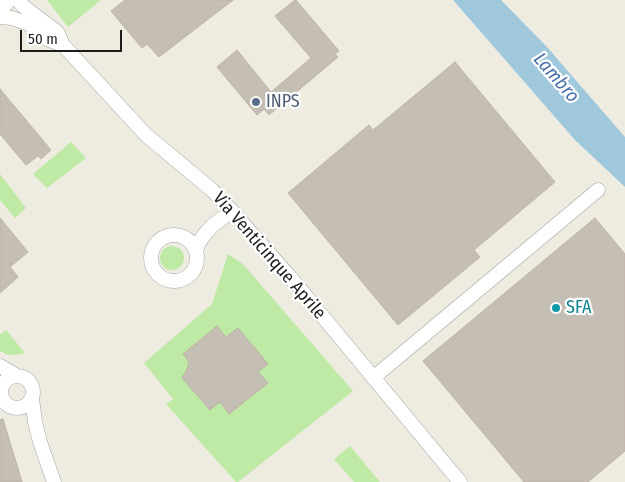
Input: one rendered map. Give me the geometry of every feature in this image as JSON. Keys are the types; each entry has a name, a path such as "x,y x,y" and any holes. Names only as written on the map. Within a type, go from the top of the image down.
{"street":[{"path":"0,12 9,0"},
{"name":"Via Venticinque Aprile","path":"18,0 56,32 63,45 146,135 212,190 232,210 460,482"},
{"name":"Via Venticinque Aprile","path":"0,17 12,18 29,24 49,40 63,45"},
{"path":"374,378 598,190"},
{"path":"196,251 186,238 174,235 164,237 154,246 151,253 151,264 157,275 168,281 174,282 189,276 196,264 196,251 199,242 213,225 232,210"},
{"path":"177,236 213,225"},
{"path":"0,366 16,376"},
{"path":"40,442 29,423 15,409 5,404 0,396 0,389 8,378 22,376 30,382 33,391 35,422 54,482"},
{"path":"15,409 26,406 32,398"}],"green space":[{"path":"47,0 101,0 68,27"},
{"path":"71,142 86,158 47,188 33,174"},
{"path":"0,174 26,208 15,218 0,200"},
{"path":"167,246 177,246 184,253 184,263 177,270 167,270 160,263 160,253"},
{"path":"228,254 243,264 353,391 238,482 166,404 173,399 144,363 212,304"},
{"path":"6,330 25,353 14,355 0,351 0,335"},
{"path":"350,446 380,482 354,482 334,459"}],"water":[{"name":"Lambro","path":"453,0 501,0 546,46 625,137 625,187 575,140"}],"building":[{"path":"125,0 233,0 159,57 147,44 142,48 111,11"},
{"path":"295,0 339,51 335,54 338,57 269,115 264,109 257,115 217,67 237,50 271,92 311,58 275,16"},
{"path":"455,62 555,182 474,250 480,257 398,325 288,193 369,125 373,130"},
{"path":"0,89 51,150 41,159 38,156 26,165 0,134"},
{"path":"0,218 28,252 10,267 18,277 0,293"},
{"name":"SFA","path":"595,218 625,254 625,451 588,482 524,482 423,361"},
{"path":"217,326 226,337 238,328 268,364 258,372 268,383 229,414 220,402 210,410 182,378 189,362 183,354"},
{"path":"3,419 22,482 0,482 0,420"}],"place":[{"name":"INPS","path":"256,102"},
{"name":"SFA","path":"556,308"}]}
